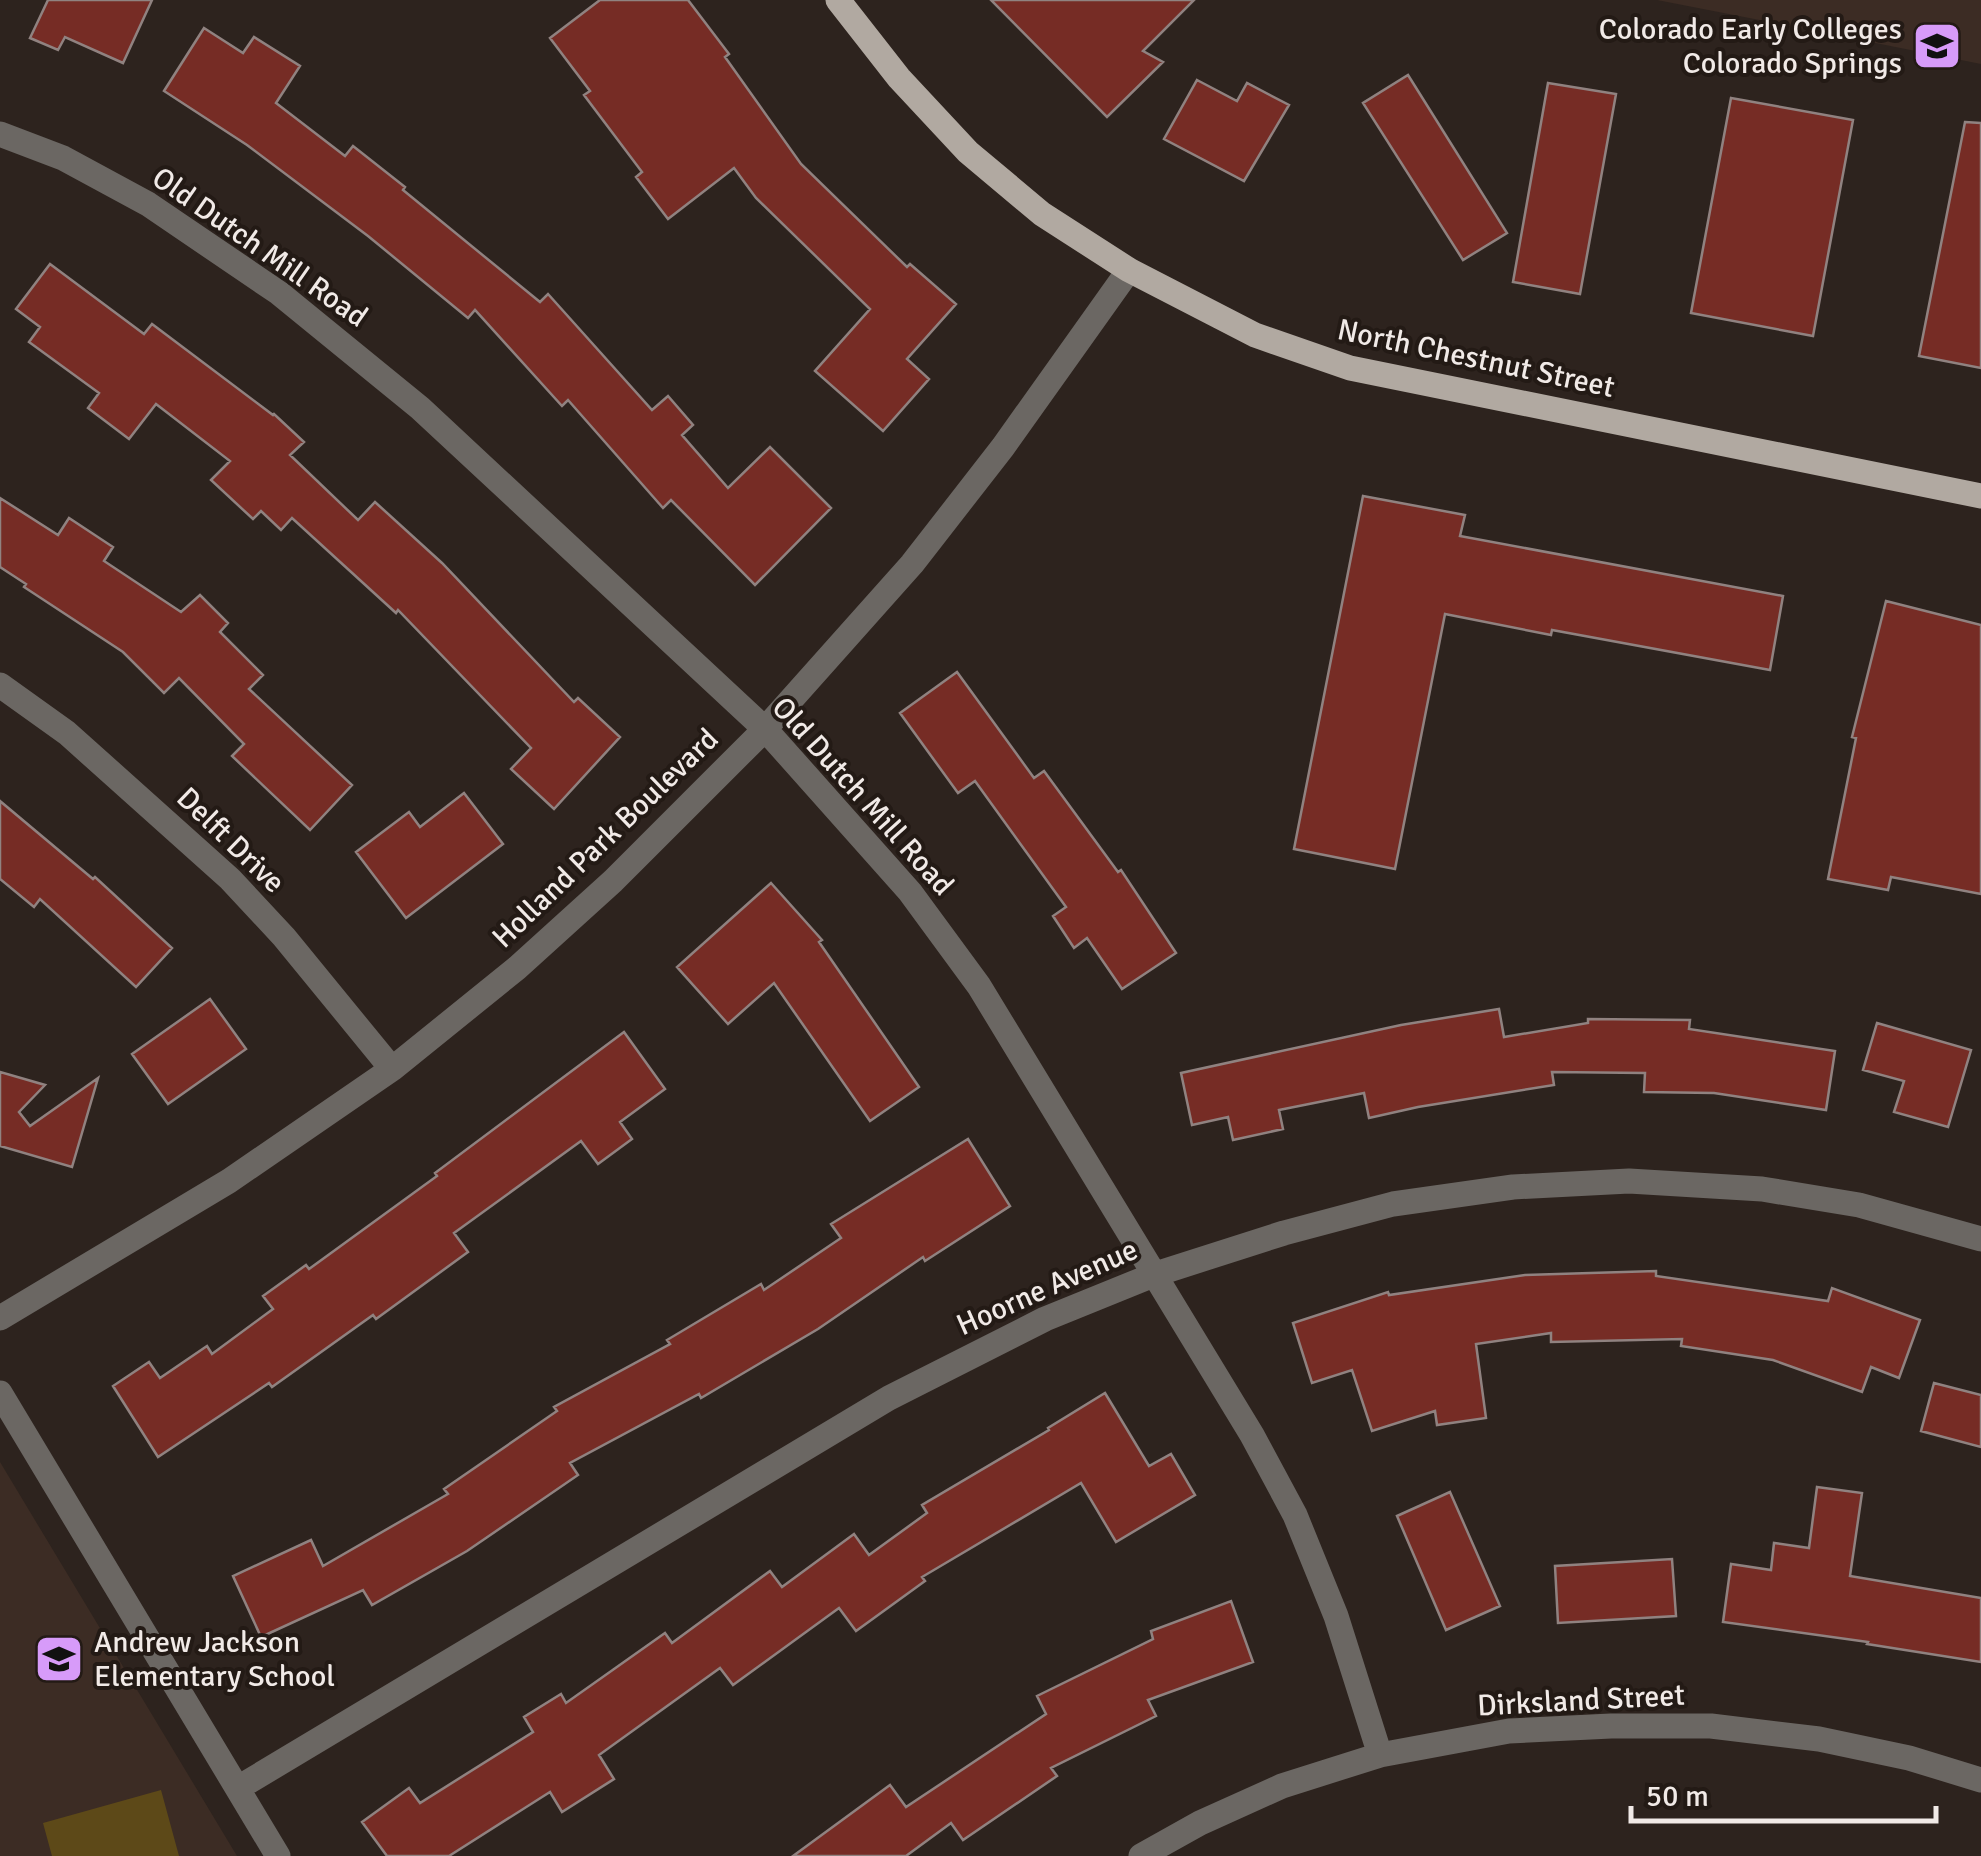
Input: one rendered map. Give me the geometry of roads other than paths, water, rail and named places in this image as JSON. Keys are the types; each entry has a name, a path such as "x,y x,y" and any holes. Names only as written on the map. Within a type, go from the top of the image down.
{"main road":[{"name":"North Chestnut Street","path":"838,0 900,78 968,152 1042,214 1129,270 1254,334 1350,368 1981,496"}],"street":[{"name":"Old Dutch Mill Road","path":"0,134 64,158 148,204 279,293 420,408 764,729 910,892 979,986 1252,1434 1295,1515 1336,1616 1380,1755"},
{"name":"Holland Park Boulevard","path":"0,1318 229,1181 392,1070 518,968 613,881 764,729 912,564 1003,447 1129,270"},
{"name":"Delft Drive","path":"0,684 67,733 230,879 284,937 392,1070"},
{"name":"Hoorne Avenue","path":"238,1788 889,1398 1045,1319 1156,1274 1284,1232 1393,1204 1513,1187 1609,1182 1762,1189 1858,1205 1981,1239"},
{"path":"0,1393 278,1856"},
{"name":"Dirksland Street","path":"1141,1856 1200,1823 1282,1786 1380,1755 1509,1731 1711,1726 1819,1739 1909,1758 1981,1780"}],"place":[{"name":"Colorado Early Colleges Colorado Springs","path":"1937,46"},
{"name":"Andrew Jackson Elementary School","path":"59,1659"}]}
